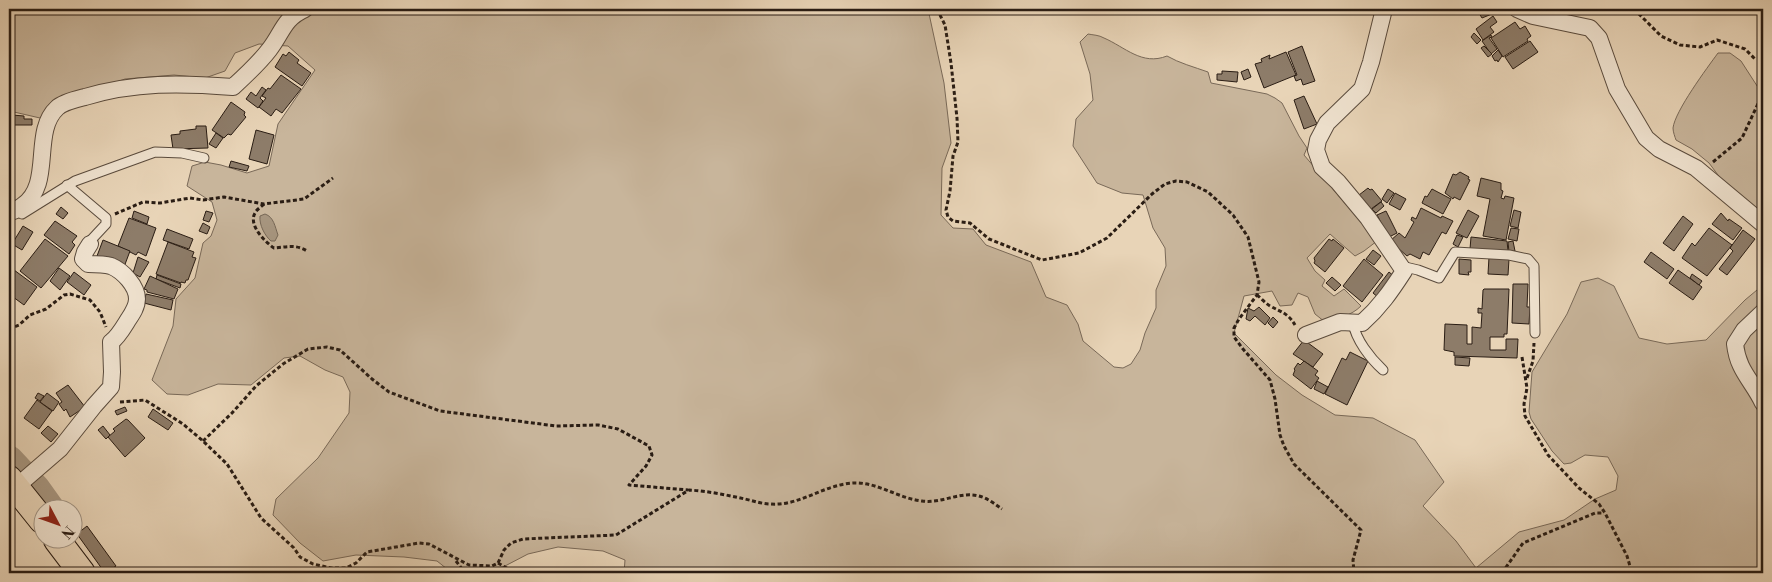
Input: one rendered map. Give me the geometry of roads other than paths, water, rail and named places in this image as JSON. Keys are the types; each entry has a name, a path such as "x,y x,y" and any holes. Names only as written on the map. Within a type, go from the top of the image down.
{"main road":[{"path":"12,483 32,508"},
{"path":"65,550 82,573"}],"street":[{"path":"10,212 24,205 33,196 40,180 41,160 48,122 57,108 101,92 151,84 233,87 269,50 283,26 293,15 305,9"},
{"path":"1306,334 1340,322 1362,322 1376,310 1404,271 1368,218 1338,182 1322,167 1316,150 1318,140 1327,123 1362,89 1371,62 1384,9"},
{"path":"1517,9 1533,16 1590,28 1599,38 1617,89 1646,138 1659,149 1696,168 1763,224"},
{"path":"12,483 60,449 111,387 111,342 125,326 134,311 137,299 134,287 118,269 110,266 88,264 83,259 90,244"},
{"path":"1763,312 1744,330 1735,344 1736,357 1741,368 1757,390 1763,403"}],"lane":[{"path":"10,212 22,214 66,186 91,174 156,152 182,153 204,158"},
{"path":"66,186 106,218 106,224 92,239 90,244"},
{"path":"1401,266 1439,278 1455,252 1528,258 1534,266 1535,333"},
{"path":"1353,323 1355,334 1376,364 1383,370"}],"waterway":[{"path":"9,460 44,500"}]}
